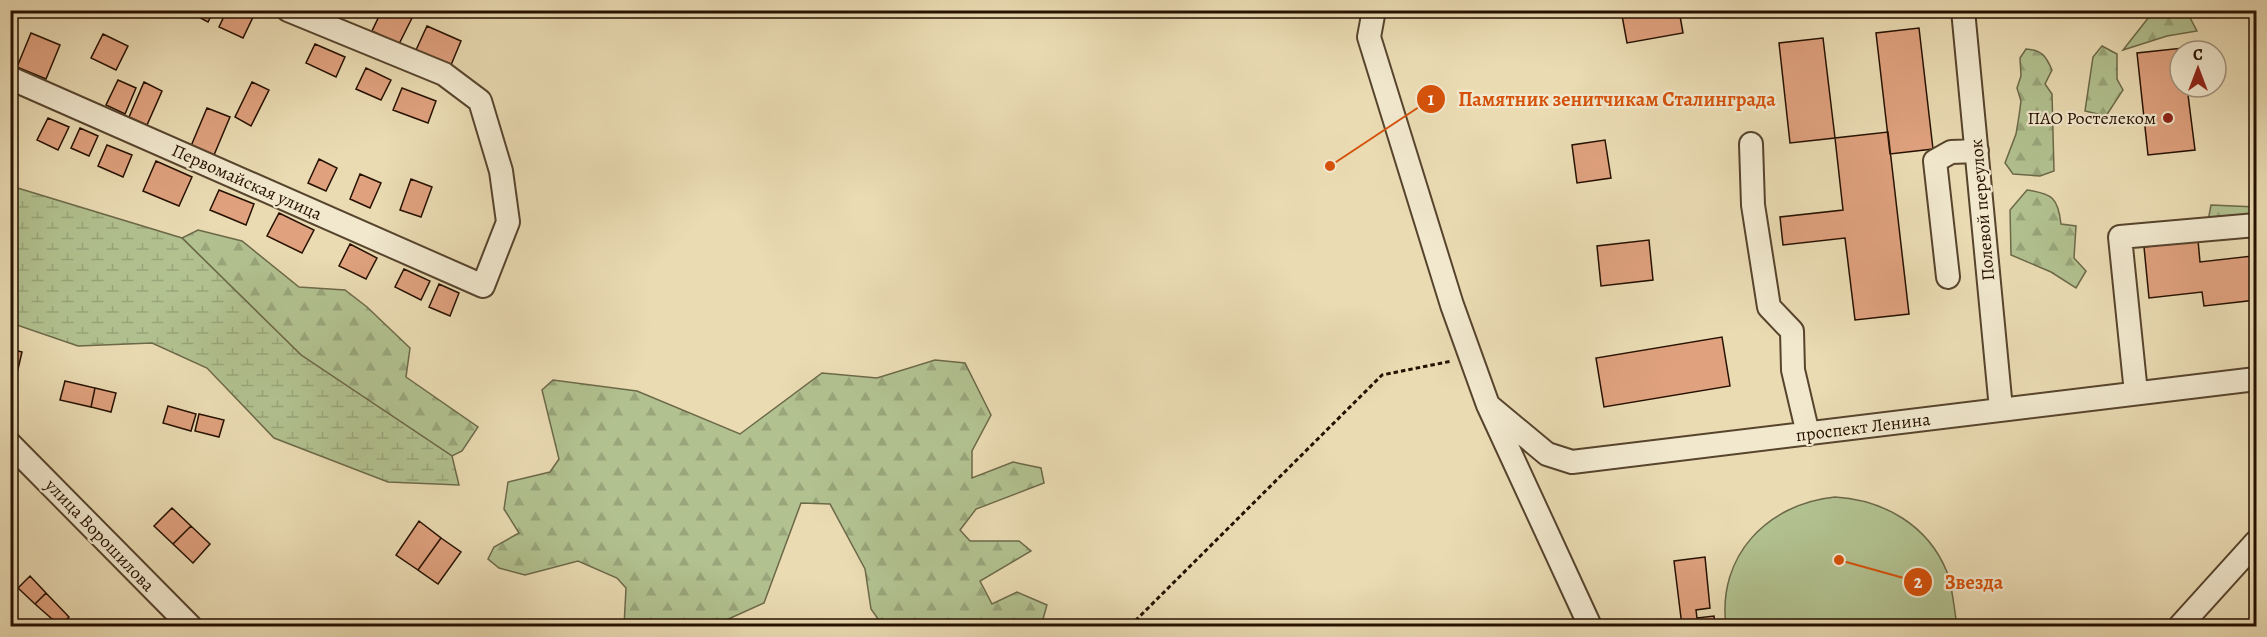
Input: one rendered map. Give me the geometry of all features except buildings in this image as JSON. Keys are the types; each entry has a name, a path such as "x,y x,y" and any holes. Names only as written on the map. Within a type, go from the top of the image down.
{"street":[{"name":"Первомайская улица","path":"10,78 483,286 508,222 501,171 480,101 444,74 288,10"},
{"path":"1374,10 1369,37 1452,304 1488,405 1590,627"},
{"name":"Полевой переулок","path":"1964,10 2001,409"},
{"path":"1751,144 1753,205 1769,307 1792,331 1793,370 1808,434"},
{"path":"1948,277 1935,161 1951,153 1977,151"},
{"path":"2136,393 2120,237 2256,225"},
{"name":"проспект Ленина","path":"1488,405 1547,454 1572,462 2256,379"},
{"name":"улица Ворошилова","path":"10,444 190,627"},
{"path":"2180,627 2256,542"}],"path":[{"path":"1130,627 1382,375 1471,358"}],"green space":[{"path":"2187,12 2197,31 2167,36 2123,50 2149,17"},
{"path":"2102,46 2117,54 2117,79 2123,90 2106,116 2085,111 2093,57"},
{"path":"2026,49 2043,55 2052,70 2045,84 2052,94 2054,171 2040,176 2013,174 2005,163 2016,134 2021,101 2017,88 2021,76 2020,58"},
{"path":"11,186 182,238 301,355 452,456 459,485 388,482 274,438 207,368 152,343 78,346 11,323"},
{"path":"2027,190 2043,193 2053,199 2058,208 2061,224 2076,226 2074,258 2086,271 2076,288 2051,272 2011,255 2010,210"},
{"path":"2211,205 2256,207 2256,234 2208,221"},
{"path":"198,230 242,241 299,287 345,290 367,307 410,348 406,377 478,427 462,451 452,456 301,355 182,238"},
{"path":"935,360 965,363 991,415 972,451 972,478 1013,462 1041,468 1044,483 976,509 960,530 970,541 1019,541 1031,551 980,581 992,604 1017,592 1047,605 1041,626 883,626 871,609 865,569 830,504 801,503 764,603 724,621 666,626 624,626 626,588 617,578 578,561 525,575 499,568 488,559 494,547 519,533 504,509 508,482 550,472 559,459 542,390 553,380 637,391 740,434 822,373 877,378"},
{"path":"1835,497 1870,503 1902,518 1916,528 1939,555 1947,572 1957,626 1726,626 1725,601 1730,577 1739,556 1752,538 1768,522 1788,510 1810,502"}],"place":[{"name":"ПАО Ростелеком","path":"2168,118"},
{"name":"Памятник зенитчикам Сталинграда","path":"1330,166"},
{"name":"Звезда","path":"1839,560"}]}
